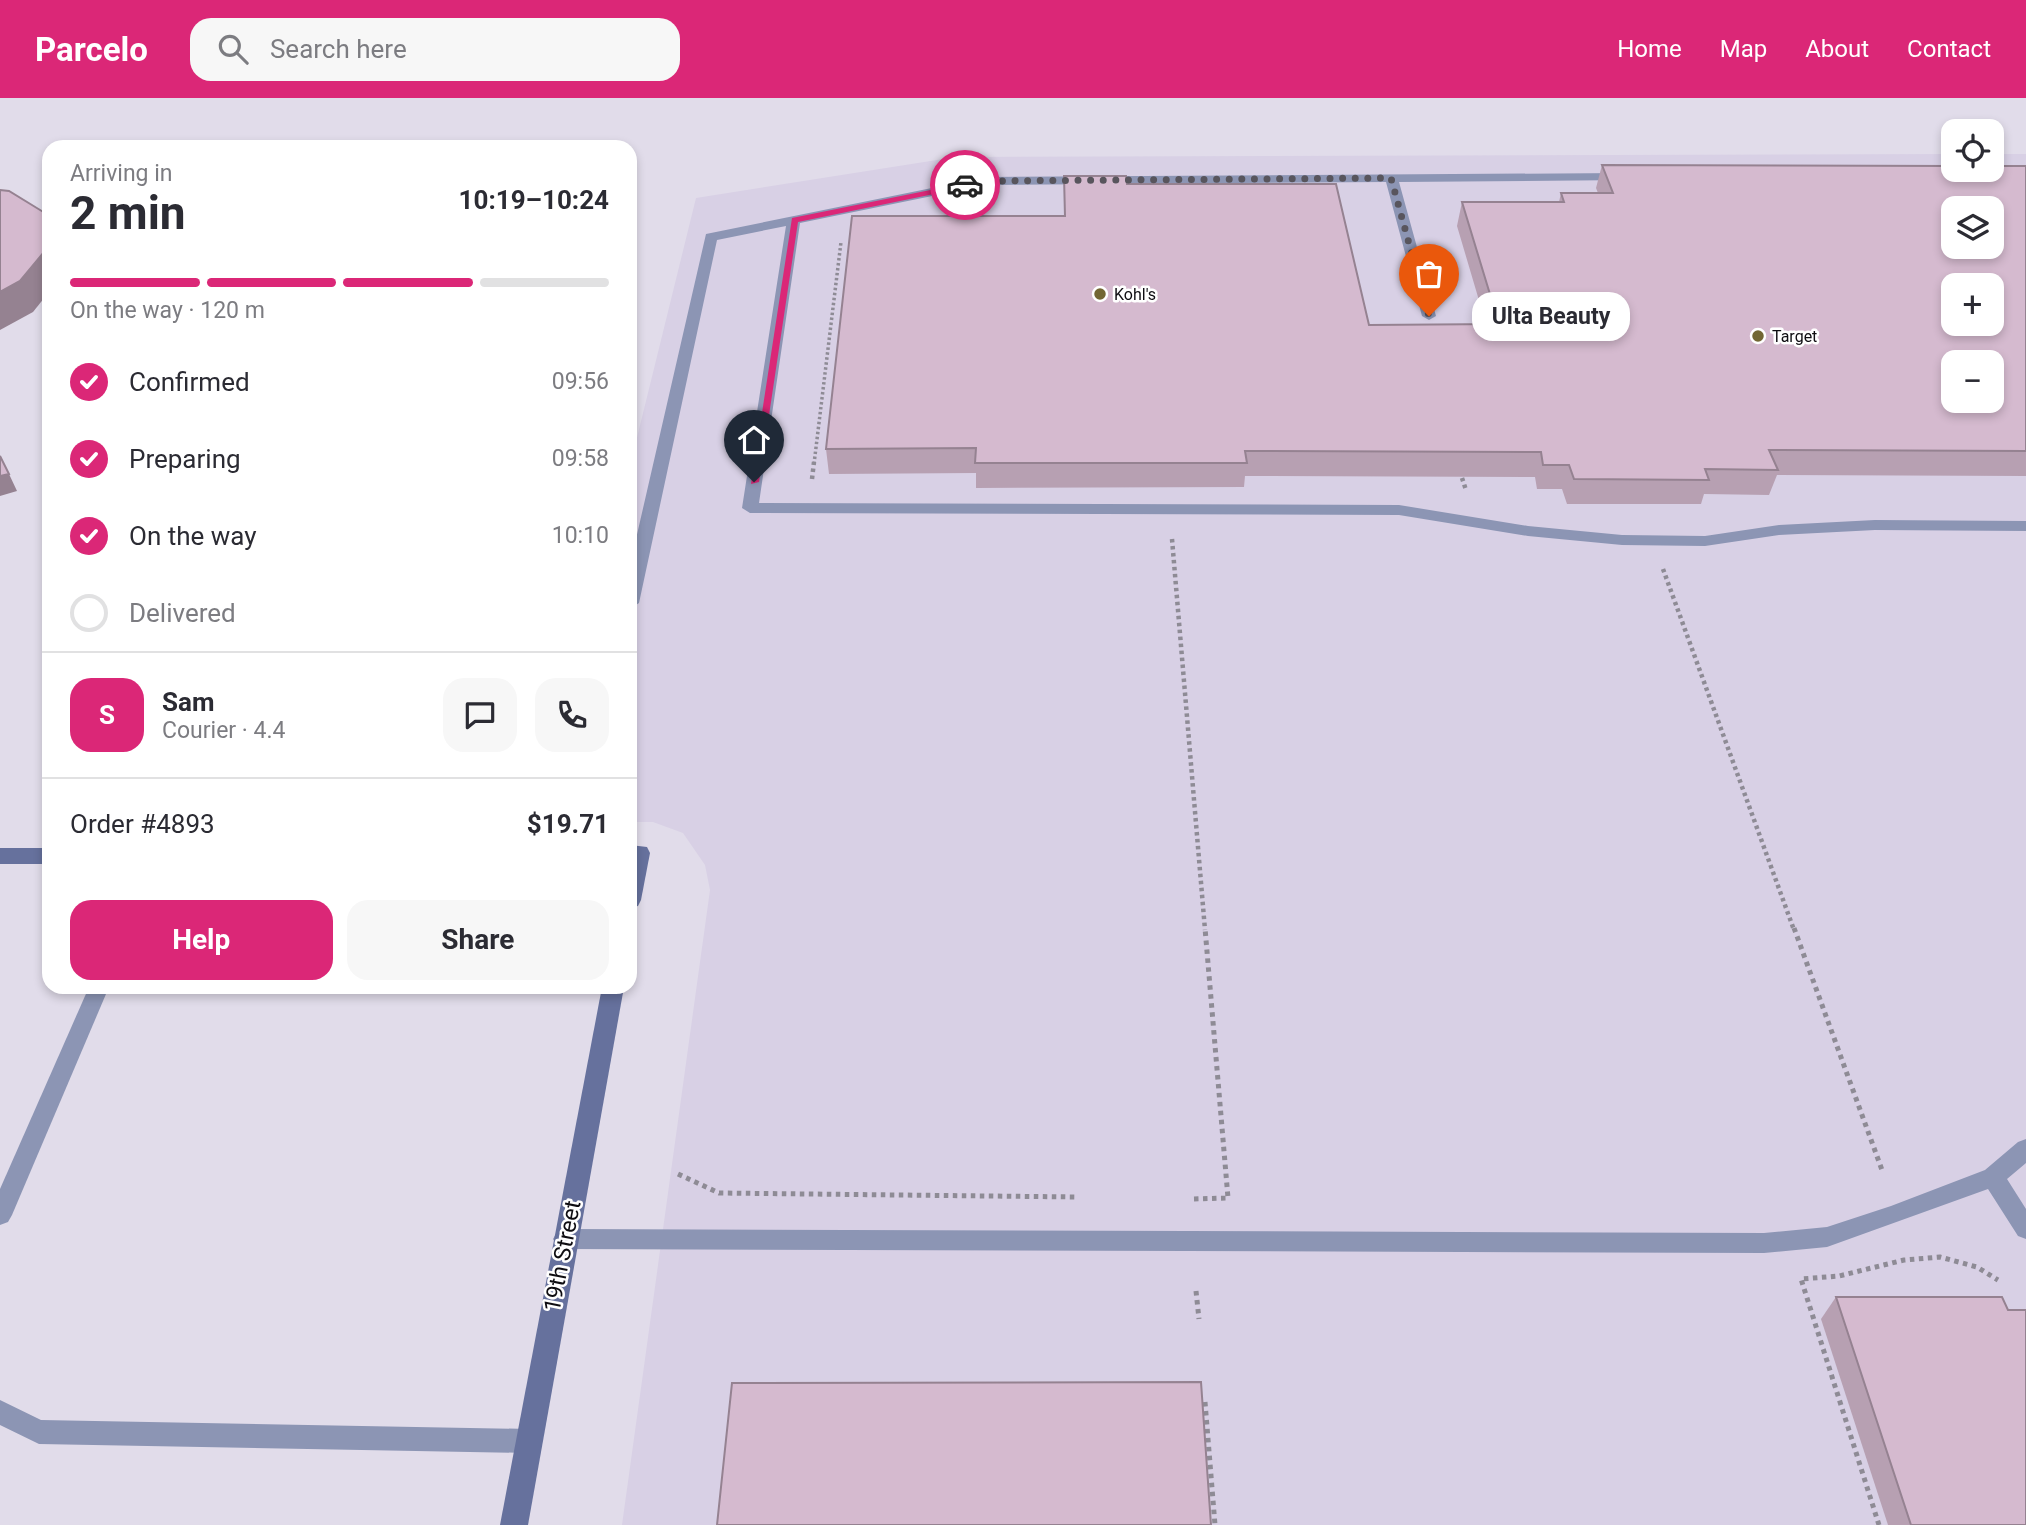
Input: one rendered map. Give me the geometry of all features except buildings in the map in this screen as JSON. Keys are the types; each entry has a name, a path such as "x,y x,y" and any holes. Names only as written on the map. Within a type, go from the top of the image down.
{"main road":[{"path":"0,856 42,856"},
{"name":"19th Street","path":"514,1525 612,994"}],"lane":[{"path":"637,571 711,237 986,181 1639,177"},
{"path":"1391,178 1429,316"},
{"path":"794,220 750,508 1399,510 1528,530 1622,540 1705,541 1779,530 1875,525 2026,526"},
{"path":"0,1215 96,994"},
{"path":"565,1239 1764,1243 1827,1237 1893,1215 1993,1177 2026,1149"},
{"path":"1993,1177 2026,1229"},
{"path":"0,1412 39,1432 528,1441"}],"path":[{"path":"811,483 841,242"},
{"path":"1458,493 1467,494 1462,478"},
{"path":"1171,528 1228,1198 1194,1199"},
{"path":"1660,559 1882,1170"},
{"path":"678,1174 719,1192 1078,1197"},
{"path":"1879,1525 1801,1279 1842,1275 1906,1257 1932,1256 1962,1260 1998,1280"},
{"path":"1196,1291 1199,1319"},
{"path":"1817,1330 1825,1331"},
{"path":"1205,1402 1215,1525"}],"shaded area":[{"path":"1941,154 1941,182 2004,182 2004,154 2026,154 2026,1525 622,1525 710,890 705,865 683,833 653,822 637,822 637,438 696,198 956,157"}],"way so far":[{"path":"965,185 986,181 1391,178 1429,316"}],"place":[{"name":"Kohl's","path":"1100,294"},
{"name":"Ulta Beauty","path":"1429,316"},
{"name":"Target","path":"1758,336"}],"route":[{"path":"754,482 794,220 965,185"}]}
